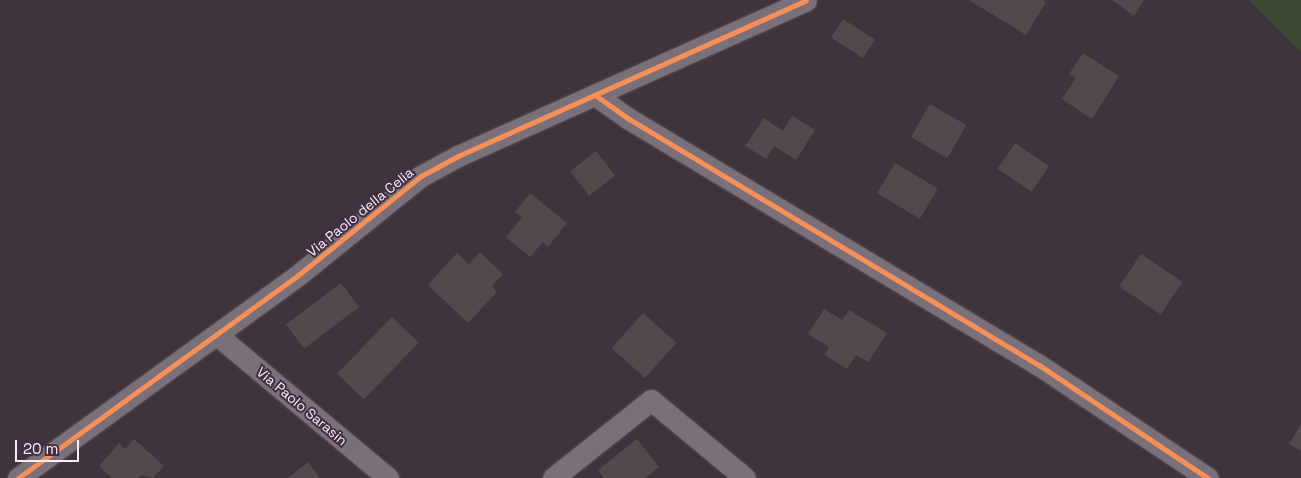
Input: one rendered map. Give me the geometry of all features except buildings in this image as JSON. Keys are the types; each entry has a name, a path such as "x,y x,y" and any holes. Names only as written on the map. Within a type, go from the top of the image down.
{"street":[{"name":"Via Paolo della Celia","path":"18,478 316,262 421,176 458,156 806,0"},
{"path":"595,95 629,119 1039,365 1208,478"},
{"name":"Via Paolo Sarasin","path":"217,335 388,478"},
{"path":"553,478 651,400 745,478"}],"green space":[{"path":"1249,0 1301,0 1301,52"}],"cycle path":[{"path":"18,478 297,276 421,176 458,156 806,0"},
{"path":"595,95 629,119 1039,365 1208,478"}]}
